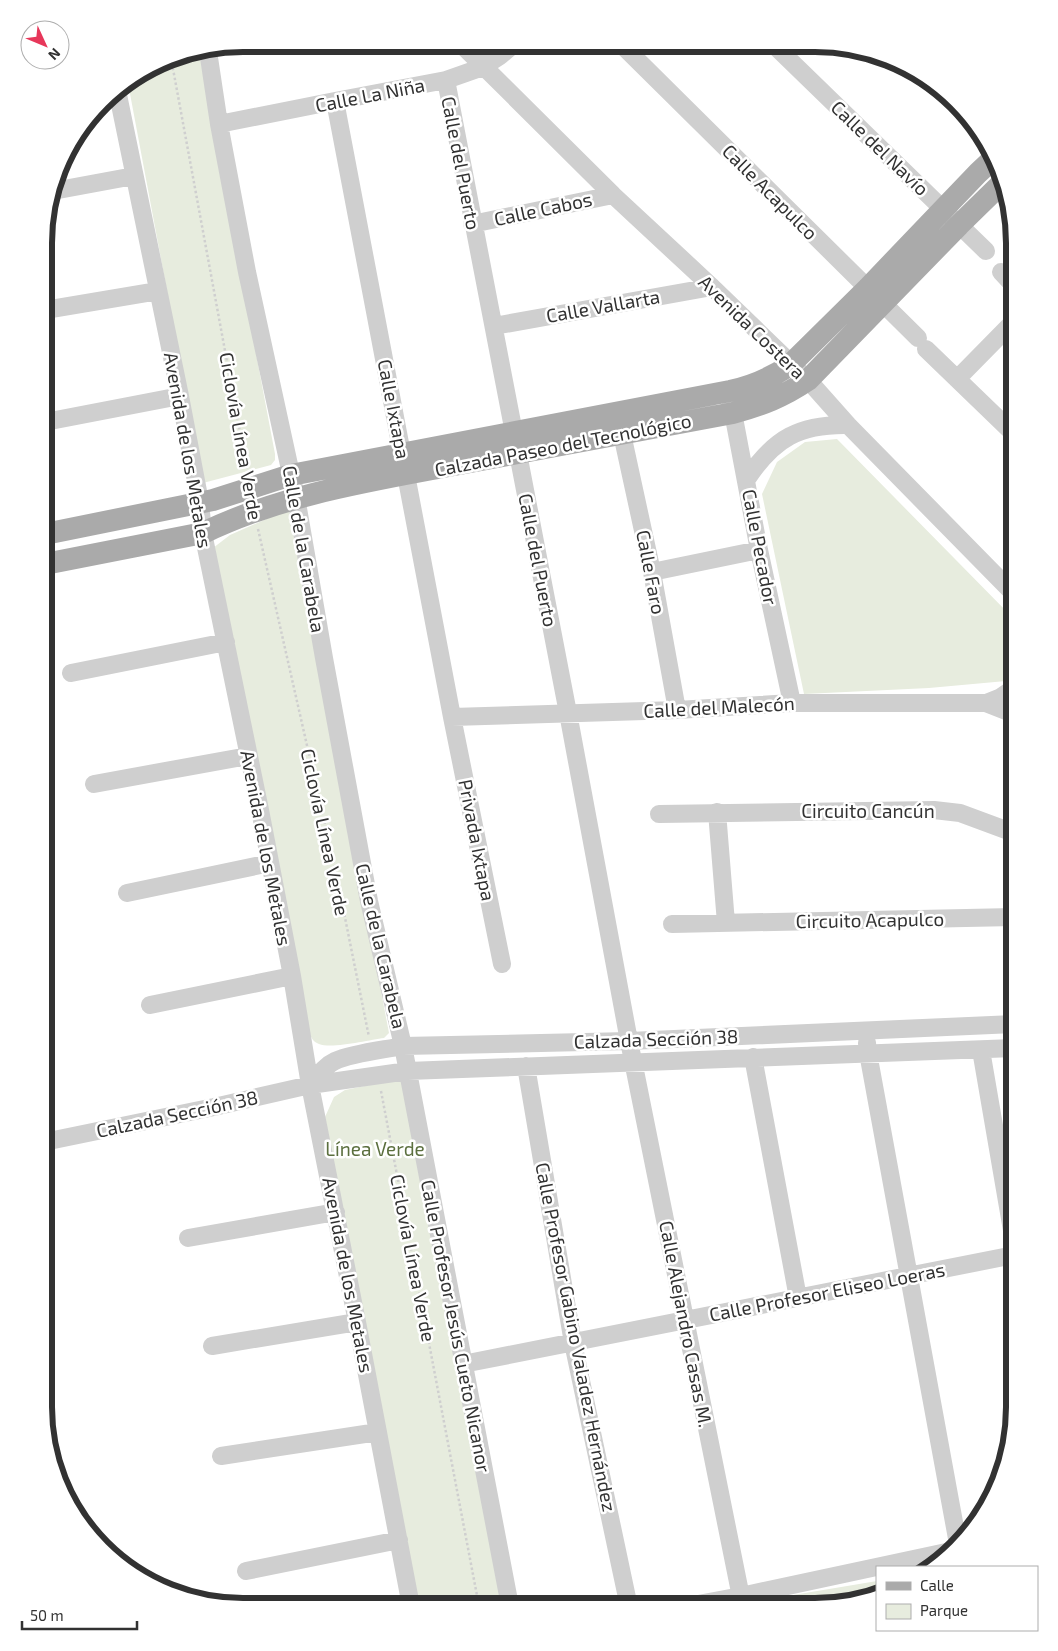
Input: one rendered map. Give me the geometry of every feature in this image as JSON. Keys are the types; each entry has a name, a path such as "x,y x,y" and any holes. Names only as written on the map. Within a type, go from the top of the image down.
{"main road":[{"name":"Calzada Paseo del Tecnológico","path":"515,443 622,434 733,413 776,400 808,380 943,209 988,164"},
{"name":"Calzada Paseo del Tecnológico","path":"52,533 213,500 291,475 405,464 515,443 730,391 763,381 791,364 875,296 959,225 997,188"},
{"name":"Calzada Paseo del Tecnológico","path":"52,563 202,533 296,498 405,464"}],"street":[{"path":"469,52 482,66"},
{"name":"Calle La Niña","path":"219,124 446,80 482,66 504,52"},
{"name":"Calle Acapulco","path":"629,52 1006,426"},
{"name":"Calle del Navío","path":"781,52 986,251"},
{"name":"Calle de la Carabela","path":"209,56 219,124 247,272 296,498 369,901 403,1046"},
{"name":"Avenida Costera","path":"482,66 613,195 808,380 848,425 1006,586"},
{"name":"Calle del Puerto","path":"446,80 629,1041"},
{"name":"Avenida de los Metales","path":"119,99 180,396 200,502 202,533 226,642 292,976 310,1086 410,1598"},
{"name":"Calle Ixtapa","path":"335,101 452,717"},
{"path":"60,190 134,176"},
{"name":"Calle Cabos","path":"472,224 613,195"},
{"path":"1001,272 1006,277"},
{"name":"Calle Vallarta","path":"494,326 712,287"},
{"path":"52,309 158,291"},
{"path":"957,379 1006,329"},
{"name":"Calle Pecador","path":"730,391 759,550 792,703"},
{"path":"52,421 180,396"},
{"path":"747,479 758,462 772,447 789,436 808,428 828,424 848,425"},
{"name":"Calle Faro","path":"622,434 652,572 677,710"},
{"path":"652,572 759,550"},
{"path":"71,673 226,642"},
{"path":"986,703 1006,694"},
{"name":"Calle del Malecón","path":"452,717 677,710 792,703 986,703"},
{"path":"986,703 1006,711"},
{"name":"Privada Ixtapa","path":"452,717 502,964"},
{"path":"94,784 248,756"},
{"name":"Circuito Cancún","path":"659,814 934,810 960,813 1006,830"},
{"path":"672,924 726,923 717,812"},
{"path":"127,893 270,864"},
{"name":"Circuito Acapulco","path":"726,923 1006,917"},
{"path":"150,1005 292,976"},
{"name":"Calzada Sección 38","path":"310,1086 322,1071 335,1061 403,1046 629,1041 1006,1024"},
{"path":"866,1030 868,1053 956,1536"},
{"name":"Calle Alejandro Casas M.","path":"629,1041 741,1598"},
{"name":"Calle Profesor Jesús Cueto Nicanor","path":"403,1046 508,1598"},
{"name":"Calzada Sección 38","path":"52,1140 310,1086 408,1071 1006,1048"},
{"path":"981,1050 1006,1195"},
{"path":"753,1058 798,1298"},
{"name":"Calle Profesor Gabino Valadez Hernández","path":"526,1066 573,1343 627,1598"},
{"path":"188,1238 336,1212"},
{"name":"Calle Profesor Eliseo Loeras","path":"463,1364 1006,1257"},
{"path":"212,1346 357,1322"},
{"path":"221,1456 378,1432"},
{"path":"246,1571 399,1540"},
{"path":"888,1566 937,1554"},
{"path":"755,1598 876,1569"}],"path":[{"name":"Ciclovía Línea Verde","path":"173,66 251,488"},
{"name":"Ciclovía Línea Verde","path":"255,512 262,551 336,878 372,1052"},
{"name":"Ciclovía Línea Verde","path":"378,1076 477,1598"}],"green space":[{"path":"200,57 275,454 275,460 271,465 203,483 129,90 159,72"},
{"path":"837,439 1006,611 1006,681 929,688 804,694 762,494 777,462 805,442"},
{"path":"289,509 389,1033 384,1038 341,1045 319,1044 314,1041 309,1032 213,548 230,535"},
{"name":"Línea Verde","path":"404,1078 502,1598 417,1598 325,1117 334,1097 345,1090"},
{"path":"876,1581 876,1588 852,1595 827,1598 776,1598"}]}
